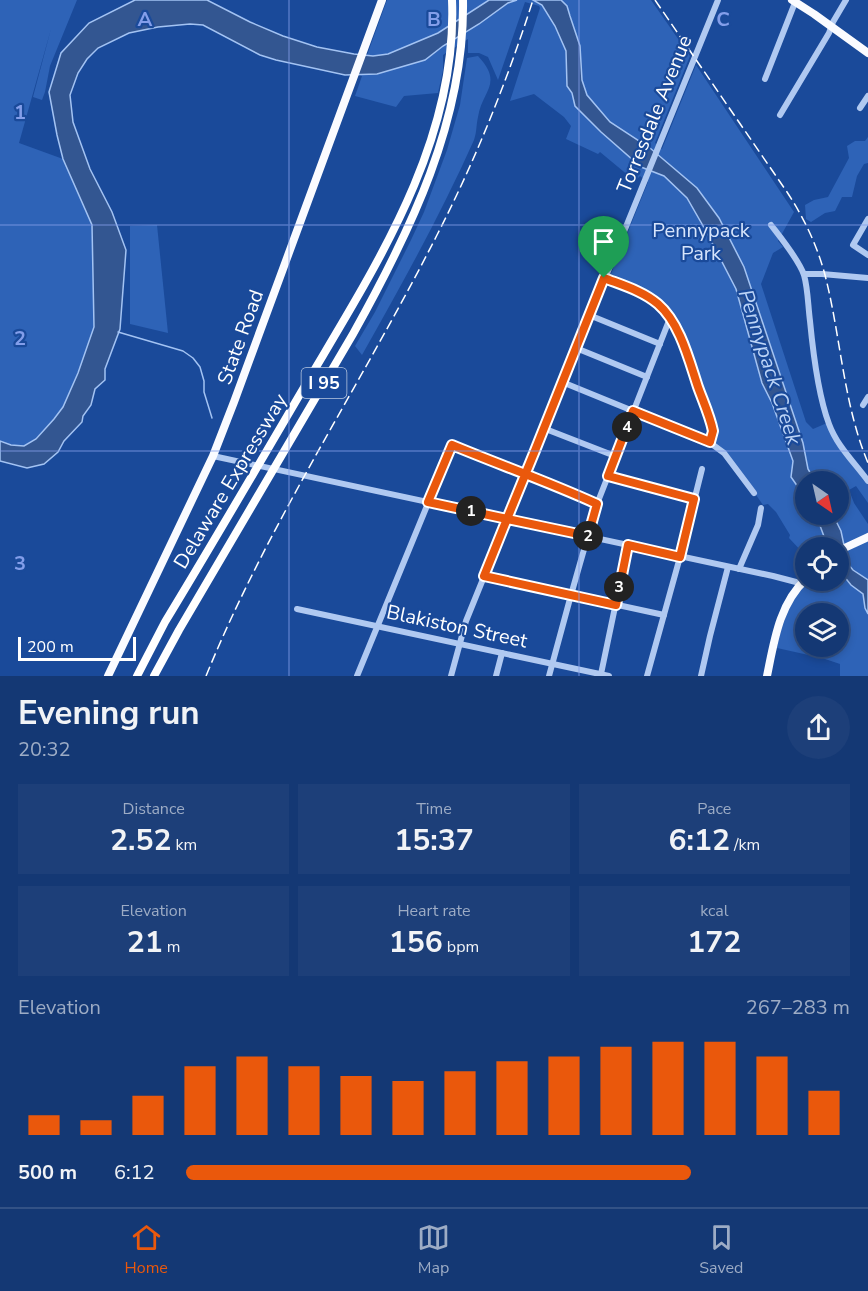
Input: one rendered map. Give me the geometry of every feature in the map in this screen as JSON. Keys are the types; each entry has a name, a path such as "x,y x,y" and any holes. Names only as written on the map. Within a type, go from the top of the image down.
{"highway":[{"name":"Delaware Expressway","path":"154,676 178,630 380,286 406,231 433,166 449,117 458,74 463,0"},
{"name":"Delaware Expressway","path":"137,676 161,629 381,253 405,204 424,159 446,81 451,41 452,1"}],"main road":[{"name":"State Road","path":"108,676 213,456 382,0"},
{"path":"794,1 868,53"},
{"path":"849,546 868,537"},
{"path":"767,676 783,612 797,591"}],"street":[{"name":"Torresdale Avenue","path":"451,676 466,621 717,0"},
{"path":"780,115 846,0"},
{"path":"765,79 794,1"},
{"path":"860,108 868,96"},
{"path":"868,219 853,244 868,255"},
{"path":"771,225 804,274 812,344 828,423 842,448 868,481"},
{"path":"804,274 868,278"},
{"path":"604,278 649,297 670,318 688,358 713,428 710,442"},
{"path":"589,315 660,344"},
{"path":"549,676 597,504 670,318"},
{"path":"576,348 647,377"},
{"path":"562,382 710,442 722,450 754,493"},
{"path":"864,405 868,397"},
{"path":"543,428 615,456"},
{"path":"357,676 443,464 453,445 597,504"},
{"path":"213,456 795,582"},
{"path":"647,676 702,469"},
{"path":"608,476 694,499"},
{"path":"739,569 758,525 761,508"},
{"path":"601,674 628,545"},
{"path":"701,676 728,567"},
{"path":"484,576 664,615"},
{"name":"Blakiston Street","path":"297,609 609,676"},
{"path":"496,676 502,653"}],"green space":[{"path":"0,0 77,0 50,66 42,100 33,97 51,29 19,143 63,159 92,225 94,327 63,407 36,439 24,446 0,441"},
{"name":"Pennypack Park","path":"387,0 651,0 690,56 655,143 662,149 696,65 794,212 778,241 783,247 773,253 761,284 806,422 813,429 827,423 868,485 868,503 856,486 849,490 854,503 868,524 868,533 859,538 868,541 868,676 840,676 840,664 818,657 849,657 849,603 795,603 795,652 777,648 788,612 800,591 849,591 849,537 795,537 795,544 789,538 790,535 776,512 768,504 763,505 756,495 757,492 715,443 715,423 681,328 674,316 660,300 612,276 648,182 640,176 635,181 600,152 598,154 566,139 571,126 564,117 534,94 510,101 539,6 525,2 498,80 488,57 479,53 468,53 468,39 443,55 443,70 438,93 404,96 396,107 355,96 362,76 360,75"},
{"path":"478,56 490,74 490,80 480,108 474,140 435,222 362,355 355,346 375,312 424,212 447,150 460,105 467,58"},
{"path":"868,137 868,163 864,164 857,176 852,197 842,197 835,211 825,213 811,222 806,219 805,205 828,197 849,158 847,146 855,141 865,141"},
{"path":"157,225 168,333 130,324 130,226"}],"water":[{"path":"135,0 207,0 283,36 317,47 373,56 388,54 438,33 489,0 517,0 508,3 425,60 377,74 345,75 276,60 260,55 203,25 158,27 129,33 98,48 78,73 70,95 73,122 90,169 112,212 126,250 120,329 105,369 105,380 95,389 91,405 83,416 82,422 64,441 58,452 44,464 27,468 0,461 0,441 24,446 36,439 63,407 94,327 92,225 63,159 49,92 61,53 89,23"},
{"name":"Pennypack Creek","path":"533,0 561,0 567,6 580,46 582,80 587,95 610,122 650,148 697,188 719,218 744,267 803,443 809,471 795,471 795,483 791,477 793,461 772,403 762,383 736,289 706,231 687,198 664,176 641,167 575,106 572,93 567,86 566,51 555,26 542,5"},
{"path":"820,525 838,525 842,537 824,537"},
{"path":"849,565 868,580 868,614 863,594 851,585"}],"waterway":[{"path":"118,332 183,351 193,358 200,367 204,392 212,418"}],"railway":[{"path":"206,676 258,563 408,290 465,178 513,60 533,0"},
{"path":"655,0 787,192 809,232 825,275 853,417 868,463"}],"route":[{"path":"604,278 561,384 525,474 517,495 507,519 428,502 452,445 525,474 559,487 597,504 588,536 507,519 484,576 616,605 628,545 680,557 694,499 608,476 633,411 710,442 713,428 688,358 670,318 649,297 604,278"}]}
